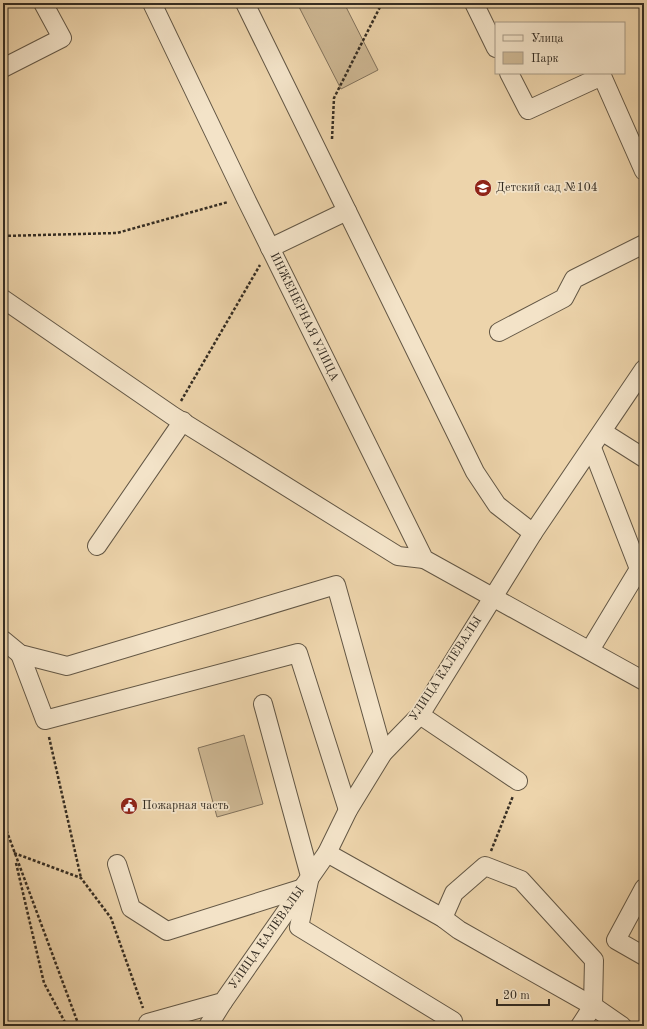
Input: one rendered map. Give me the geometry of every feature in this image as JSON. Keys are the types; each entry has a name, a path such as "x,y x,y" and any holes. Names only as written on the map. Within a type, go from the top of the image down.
{"street":[{"path":"3,68 62,38 44,3"},
{"name":"ИНЖЕНЕРНАЯ УЛИЦА","path":"152,3 245,198 424,559"},
{"path":"245,3 475,472 497,505 533,533"},
{"path":"474,3 495,46"},
{"path":"510,74 528,110 602,76 644,171"},
{"path":"270,248 346,211"},
{"path":"499,332 564,298 574,279 644,244"},
{"path":"3,299 178,419 398,556 424,559 644,681"},
{"name":"УЛИЦА КАЛЕВАЛЫ","path":"148,1023 223,1002 326,853 348,810 383,753 420,715 533,533 603,432 644,369"},
{"path":"97,546 178,419"},
{"path":"603,432 644,458"},
{"path":"590,650 641,570 592,448"},
{"path":"3,640 20,654 67,666 336,585 383,753"},
{"path":"20,654 45,720 298,653 348,810"},
{"path":"263,704 305,883 299,927 453,1021"},
{"path":"420,715 518,781"},
{"path":"326,853 443,918 460,930 593,1006 622,1026"},
{"path":"117,864 131,908 167,931 305,883"},
{"path":"443,918 454,893 485,866 521,880 594,960 593,1006 580,1026"},
{"path":"594,960 616,940 644,888"},
{"path":"616,940 644,956"},
{"path":"208,1026 223,1002"}],"path":[{"path":"332,146 334,98 382,3"},
{"path":"3,236 117,233 245,198"},
{"path":"178,419 270,248"},
{"path":"45,720 82,878 111,918 148,1023"},
{"path":"485,866 518,781"},
{"path":"3,821 78,1026"},
{"path":"14,853 82,878"},
{"path":"14,853 44,983 67,1026"}],"green space":[{"path":"308,3 344,3 378,70 341,89 299,7"},
{"path":"244,735 263,804 217,817 198,748"}],"place":[{"name":"Детский сад №104","path":"483,188"},
{"name":"Пожарная часть","path":"129,806"}]}
